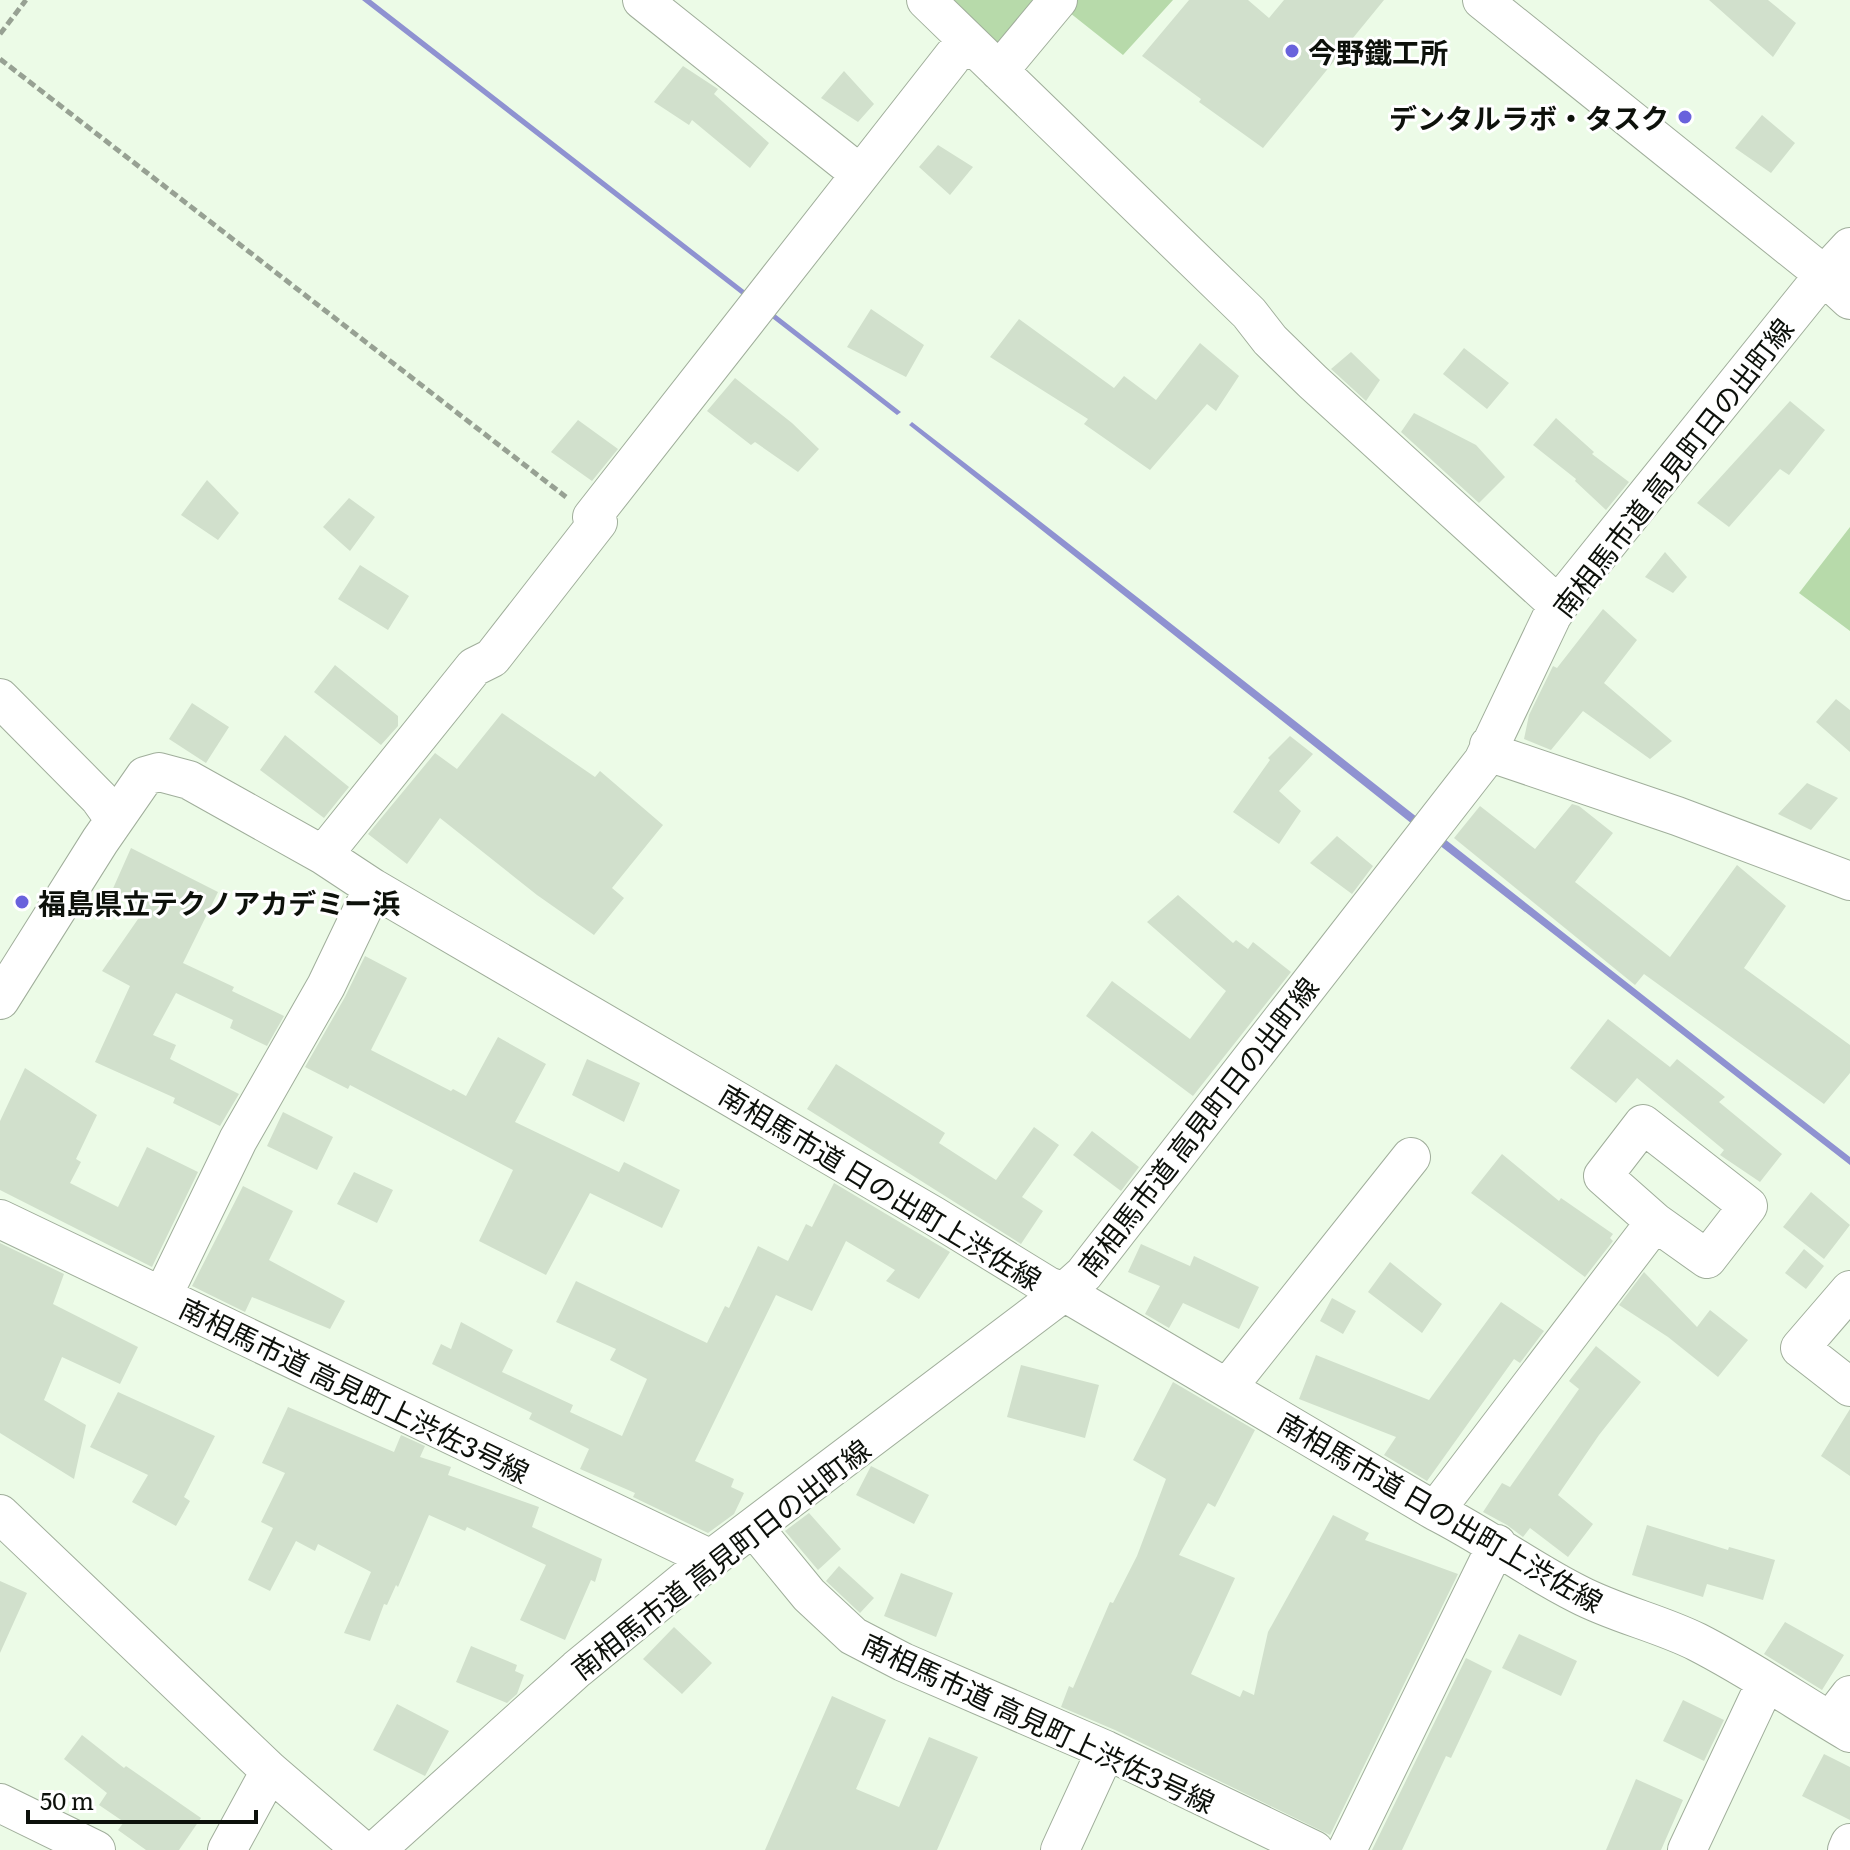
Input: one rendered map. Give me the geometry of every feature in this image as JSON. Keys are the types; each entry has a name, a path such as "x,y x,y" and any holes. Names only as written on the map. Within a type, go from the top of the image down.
{"street":[{"path":"642,0 860,174"},
{"path":"926,0 1249,313 1270,340 1313,382 1558,605"},
{"path":"999,71 1058,0"},
{"path":"1482,0 1836,288"},
{"path":"323,855 474,667 492,658 598,522 592,517 954,55 971,44"},
{"name":"南相馬市道 高見町日の出町線","path":"376,1850 577,1669 711,1559 1084,1274 1483,761 1558,605 1836,288 1850,247"},
{"path":"0,698 99,798 114,819"},
{"path":"1489,745 1503,757 1850,881"},
{"name":"南相馬市道 日の出町上渋佐線","path":"0,1000 114,819 145,776 159,772 189,780 323,855 373,888 1048,1286 1064,1292 1435,1511 1497,1544 1514,1559 1581,1596 1696,1641 1766,1682 1843,1716"},
{"path":"163,1295 238,1140 326,986 373,888"},
{"path":"1227,1388 1411,1157"},
{"path":"1435,1511 1655,1222"},
{"name":"南相馬市道 高見町上渋佐3号線","path":"5,1233 163,1295 252,1342 711,1559"},
{"path":"1850,1290 1800,1348 1850,1387"},
{"path":"0,1514 270,1771 362,1850"},
{"name":"南相馬市道 高見町上渋佐3号線","path":"754,1528 809,1595 853,1636 903,1662 1106,1750 1314,1850"},
{"path":"1347,1850 1497,1544"},
{"path":"1687,1850 1766,1682"},
{"path":"1060,1850 1106,1750"},
{"path":"227,1850 270,1771"},
{"path":"0,1803 96,1850"},
{"path":"1847,1850 1850,1843"}],"path":[{"path":"0,34 26,0"},
{"path":"0,59 592,517"}],"green space":[{"path":"949,0 1046,0 1003,51"},
{"path":"1072,0 1173,0 1123,55 1065,9"},
{"path":"1850,527 1850,631 1799,593"}],"water":[{"path":"362,0 371,0 901,412 897,415"},
{"path":"912,422 1850,1157 1850,1165 1416,827 909,425"}],"building":[{"name":"今野鐵工所","path":"1189,0 1248,0 1269,18 1284,0 1384,0 1263,148 1142,56"},
{"path":"1709,0 1768,0 1796,23 1773,57"},
{"path":"683,66 718,89 714,94 769,143 750,168 692,120 689,125 654,102"},
{"path":"844,71 874,104 858,122 821,98"},
{"path":"1762,115 1795,143 1771,173 1735,148"},
{"path":"938,145 973,167 950,195 919,167"},
{"path":"871,309 924,345 906,377 847,347"},
{"path":"1019,319 1114,388 1124,376 1156,400 1200,343 1239,376 1216,411 1207,404 1150,470 1084,424 1088,419 990,357"},
{"path":"1464,348 1509,383 1487,409 1443,374"},
{"path":"1351,352 1380,380 1366,401 1331,369"},
{"path":"735,378 792,423 819,449 798,472 755,442 751,445 707,411"},
{"path":"1790,401 1825,430 1789,475 1780,469 1729,527 1697,503"},
{"path":"1414,413 1476,445 1505,477 1479,503 1401,432"},
{"path":"1556,418 1594,452 1592,454 1629,482 1606,510 1576,479 1533,445"},
{"path":"578,420 618,449 592,481 551,452"},
{"path":"207,480 239,513 218,540 181,515"},
{"path":"349,498 375,517 350,551 323,527"},
{"path":"1665,552 1687,577 1673,593 1645,577"},
{"path":"360,565 409,596 388,630 338,599"},
{"path":"1603,609 1637,640 1604,683 1672,741 1650,759 1583,711 1551,750 1524,739 1529,715 1553,666 1557,668"},
{"path":"335,665 398,716 398,726 381,745 314,692"},
{"path":"1836,699 1850,710 1850,752 1816,722"},
{"path":"192,703 229,727 206,763 169,739"},
{"path":"502,713 595,777 600,771 663,825 612,888 624,898 594,935 537,895 440,818 407,864 368,834 435,753 457,769"},
{"path":"285,735 349,787 324,818 260,770"},
{"path":"1290,736 1313,754 1279,791 1301,811 1279,844 1233,812 1270,760 1268,758"},
{"path":"1807,783 1838,798 1811,830 1778,814"},
{"path":"1572,804 1579,806 1613,833 1575,882 1670,957 1737,865 1786,906 1744,968 1850,1045 1850,1073 1824,1104 1644,974 1635,985 1454,838 1480,806 1535,849"},
{"path":"1337,836 1373,866 1352,894 1310,863"},
{"path":"131,848 218,892 183,963 234,987 232,991 284,1016 267,1046 230,1028 233,1020 176,993 153,1035 176,1045 170,1059 239,1094 220,1126 173,1103 175,1098 95,1062 130,986 102,971 145,909 111,893"},
{"path":"1178,895 1233,943 1236,940 1248,949 1253,942 1291,972 1193,1096 1086,1016 1112,981 1190,1039 1226,991 1147,922"},
{"path":"365,956 407,978 371,1050 466,1096 498,1037 546,1064 515,1122 619,1172 624,1162 680,1190 662,1228 590,1193 546,1275 479,1241 513,1170 350,1085 348,1089 305,1067"},
{"path":"1608,1019 1670,1067 1677,1059 1725,1097 1719,1102 1782,1154 1760,1182 1720,1155 1724,1150 1637,1078 1616,1103 1570,1068"},
{"path":"587,1059 640,1083 624,1122 572,1095"},
{"path":"836,1064 945,1133 939,1143 996,1180 1034,1127 1059,1145 1022,1197 1043,1211 1021,1244 807,1109"},
{"path":"25,1068 97,1115 76,1159 81,1162 70,1183 118,1207 147,1147 198,1172 152,1267 0,1190 0,1121"},
{"path":"283,1112 333,1137 317,1170 267,1146"},
{"path":"1092,1131 1139,1167 1121,1191 1073,1155"},
{"path":"1502,1154 1559,1201 1561,1198 1613,1234 1610,1238 1613,1241 1585,1277 1471,1193"},
{"path":"354,1172 393,1190 377,1223 337,1204"},
{"path":"834,1183 950,1252 919,1299 886,1281 895,1270 846,1241 812,1311 776,1295 695,1461 734,1479 731,1487 744,1493 734,1514 708,1533 633,1497 635,1493 580,1469 589,1449 529,1419 532,1413 432,1364 441,1344 451,1349 461,1322 513,1350 502,1372 573,1405 570,1412 622,1436 647,1379 610,1360 616,1349 556,1322 576,1281 707,1343 725,1306 729,1308 758,1246 788,1261 806,1224 812,1227"},
{"path":"243,1186 293,1211 269,1260 345,1301 330,1329 252,1297 245,1312 192,1286"},
{"path":"1811,1192 1850,1225 1824,1259 1783,1227"},
{"path":"0,1243 64,1274 53,1304 138,1347 120,1384 62,1357 44,1400 86,1425 74,1479 0,1433"},
{"path":"1141,1244 1190,1266 1194,1256 1259,1287 1239,1329 1183,1303 1169,1328 1145,1314 1160,1286 1128,1272"},
{"path":"1804,1249 1824,1266 1806,1289 1785,1273"},
{"path":"1390,1262 1442,1304 1422,1333 1368,1292"},
{"path":"1644,1272 1697,1327 1710,1310 1748,1340 1718,1377 1668,1337 1619,1305"},
{"path":"1332,1298 1356,1311 1343,1334 1320,1321"},
{"path":"1501,1302 1544,1331 1520,1363 1514,1359 1427,1481 1384,1455 1396,1437 1299,1399 1316,1355 1429,1400"},
{"path":"1596,1346 1641,1382 1599,1435 1558,1495 1593,1524 1568,1557 1530,1528 1523,1537 1483,1512 1502,1483 1510,1487 1579,1389 1569,1381"},
{"path":"1021,1365 1099,1385 1085,1438 1007,1417"},
{"path":"1173,1382 1255,1430 1215,1507 1208,1503 1179,1555 1235,1578 1191,1674 1240,1697 1243,1690 1254,1695 1268,1632 1333,1515 1369,1533 1365,1540 1458,1574 1330,1835 1115,1730 1061,1707 1069,1686 1073,1688 1110,1602 1113,1603 1137,1556 1166,1479 1133,1460"},
{"path":"118,1392 215,1436 184,1497 190,1501 176,1526 132,1502 148,1475 90,1447"},
{"path":"288,1407 394,1452 401,1435 425,1446 420,1457 451,1467 448,1475 539,1507 532,1527 602,1559 595,1582 591,1580 565,1640 520,1620 546,1565 467,1527 465,1531 429,1515 398,1587 396,1585 387,1605 384,1604 370,1641 344,1633 371,1572 318,1544 315,1551 296,1541 270,1591 248,1580 273,1528 261,1522 285,1473 262,1463"},
{"path":"1850,1409 1850,1476 1821,1456"},
{"path":"871,1466 929,1495 914,1524 856,1495"},
{"path":"809,1513 841,1549 818,1570 785,1531"},
{"path":"1647,1525 1728,1550 1729,1547 1775,1560 1763,1600 1707,1584 1703,1597 1632,1575"},
{"path":"839,1566 874,1598 860,1613 826,1581"},
{"path":"901,1573 953,1593 936,1637 884,1616"},
{"path":"0,1581 27,1593 0,1653"},
{"path":"1785,1622 1844,1655 1822,1690 1764,1654"},
{"path":"674,1627 712,1663 682,1694 643,1659"},
{"path":"1519,1634 1577,1661 1561,1696 1502,1668"},
{"path":"471,1646 517,1665 515,1671 524,1675 517,1694 507,1703 456,1682"},
{"path":"1466,1658 1492,1671 1451,1758 1446,1756 1402,1850 1372,1850"},
{"path":"832,1696 886,1720 856,1789 899,1807 929,1737 978,1757 937,1850 765,1850"},
{"path":"1683,1700 1724,1720 1704,1761 1663,1741"},
{"path":"397,1704 449,1731 425,1776 373,1750"},
{"path":"82,1735 124,1768 126,1766 201,1818 179,1850 146,1850 118,1830 124,1822 99,1805 107,1793 64,1759"},
{"path":"1824,1754 1850,1767 1850,1820 1802,1796"},
{"path":"1636,1779 1683,1800 1661,1850 1606,1850"}],"place":[{"name":"今野鐵工所","path":"1292,51"},
{"name":"デンタルラボ・タスク","path":"1685,117"},
{"name":"福島県立テクノアカデミー浜","path":"22,902"}]}
